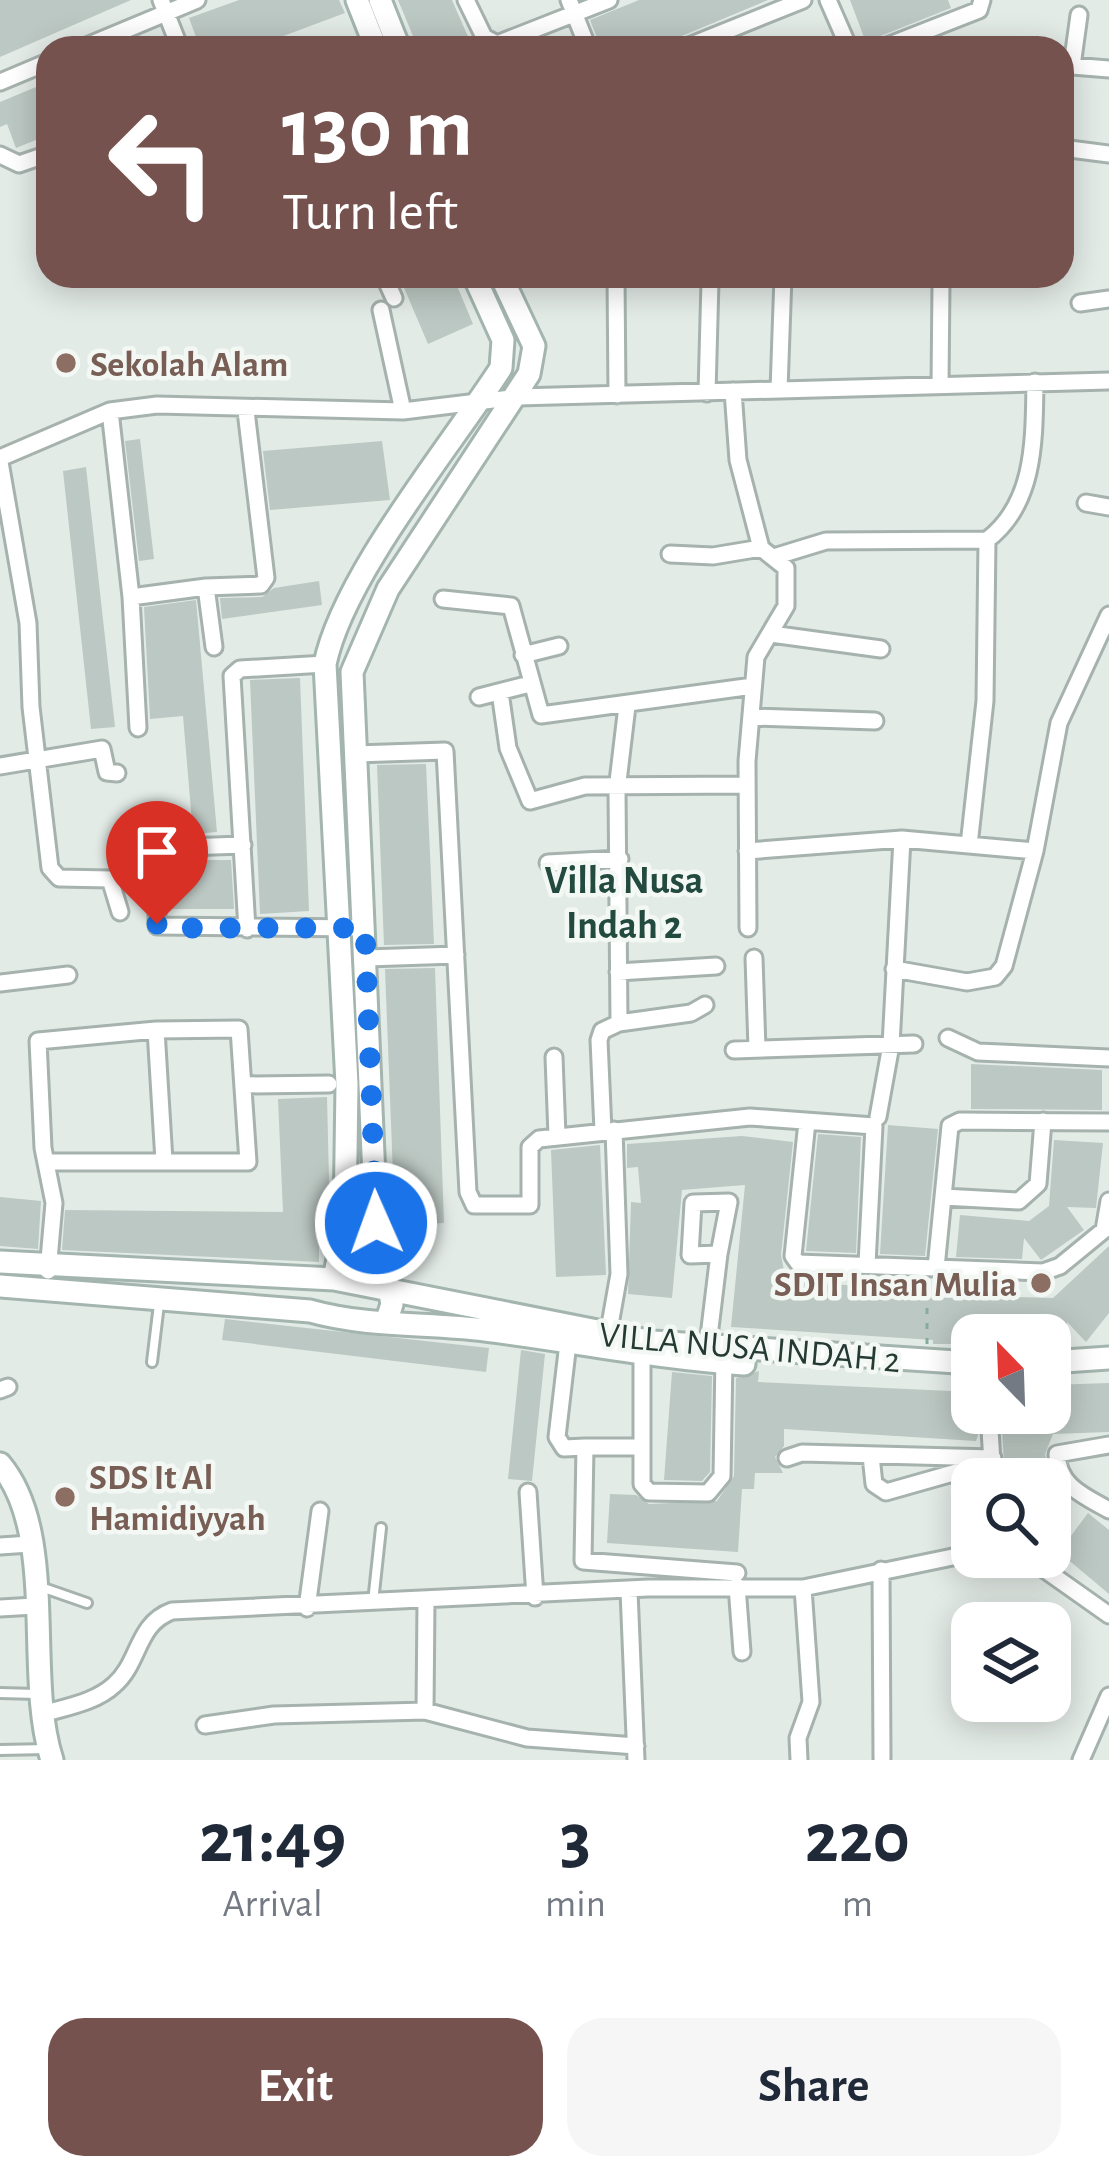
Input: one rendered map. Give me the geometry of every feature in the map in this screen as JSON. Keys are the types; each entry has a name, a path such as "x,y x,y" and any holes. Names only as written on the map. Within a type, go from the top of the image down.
{"main road":[{"path":"357,0 371,36"},
{"path":"380,0 395,36"},
{"path":"310,1311 310,1292 327,1280 345,1223 341,928 325,664 335,627 361,577 501,368 502,340 479,288"},
{"path":"386,1323 392,1304 376,1223 351,688 359,650 388,590 518,397 534,346 507,288"},
{"path":"4,1287 5,1263"},
{"name":"VILLA NUSA INDAH 2","path":"5,1263 48,1277 160,1296 568,1343 642,1357 926,1355 951,1359"},
{"name":"VILLA NUSA INDAH 2","path":"4,1287 48,1277 327,1280 388,1288 715,1355 951,1374"},
{"path":"1071,1361 1109,1358"},
{"path":"1071,1373 1109,1372"},
{"path":"2,1469 20,1498 30,1544 40,1704 50,1755"}],"street":[{"path":"105,36 164,6 197,0"},
{"path":"466,0 484,36"},
{"path":"513,36 572,6 609,0"},
{"path":"714,36 803,0"},
{"path":"828,0 844,36"},
{"path":"913,36 979,10 982,0"},
{"path":"164,6 175,36"},
{"path":"572,6 583,36"},
{"path":"1074,51 1079,15"},
{"path":"1074,66 1109,69"},
{"path":"0,82 36,67"},
{"path":"1074,150 1109,154"},
{"path":"0,155 19,164 36,158"},
{"path":"385,288 403,411"},
{"path":"616,288 617,395"},
{"path":"706,393 710,288"},
{"path":"779,390 783,288"},
{"path":"940,386 941,288"},
{"path":"1080,303 1109,299"},
{"path":"120,912 110,879 54,876 35,758 28,623 0,460 110,411 157,405 246,411 403,411 518,397 1109,381"},
{"path":"670,554 769,552 826,542 987,540 1013,518 1034,451 1035,382"},
{"path":"734,392 738,460 769,552 786,568 786,606 756,657 746,785 748,928"},
{"path":"110,411 131,597 138,728"},
{"path":"131,597 261,585 266,578 246,411"},
{"path":"1087,502 1109,506"},
{"path":"969,845 985,701 987,540"},
{"path":"206,587 214,647"},
{"path":"443,599 507,603 541,715 753,686"},
{"path":"894,969 967,982 995,977 1004,966 1035,851 1060,723 1109,615"},
{"path":"771,634 881,650"},
{"path":"524,655 559,646"},
{"path":"247,929 232,676 239,669 325,664"},
{"path":"478,697 530,685"},
{"path":"500,692 508,748 527,800 585,786 616,790 746,785"},
{"path":"619,1023 616,790 627,706"},
{"path":"751,717 874,721"},
{"path":"0,766 101,749 106,772 117,773"},
{"path":"356,754 446,751 468,1192 474,1205 530,1205 530,1147 557,1136 750,1117 876,1121"},
{"path":"867,1264 876,1121 892,1045 902,839"},
{"path":"747,851 902,839 1035,851"},
{"path":"243,845 158,848 159,928 365,928"},
{"path":"548,862 620,859"},
{"path":"367,958 456,955"},
{"path":"754,958 757,1049"},
{"path":"618,972 716,966"},
{"path":"0,983 68,976"},
{"path":"608,1336 619,1274 599,1040 602,1031 619,1023 691,1013 705,1005"},
{"path":"48,1277 54,1203 49,1162 38,1041 156,1030 239,1029 248,1162 49,1162"},
{"path":"156,1030 164,1161"},
{"path":"948,1038 978,1052 1109,1058"},
{"path":"734,1050 914,1044"},
{"path":"554,1057 557,1136"},
{"path":"245,1084 329,1084"},
{"path":"932,1268 950,1126 960,1121 1109,1122"},
{"path":"943,1197 1019,1202 1038,1184 1043,1121"},
{"path":"807,1122 794,1260 1052,1270 1104,1230 1109,1202"},
{"path":"642,1357 640,1478 649,1492 714,1490 722,1476 715,1355 719,1254"},
{"path":"568,1343 557,1437 564,1448 638,1447"},
{"path":"1109,1445 1064,1449 1058,1454 1058,1468 1068,1486 1109,1510"},
{"path":"585,1447 583,1561 803,1588 951,1557"},
{"path":"787,1458 802,1453 953,1458"},
{"path":"871,1456 874,1484 886,1492 951,1472"},
{"path":"528,1492 535,1597"},
{"path":"307,1608 320,1511"},
{"path":"0,1546 30,1544"},
{"path":"881,1570 882,1758"},
{"path":"1057,1578 1109,1615"},
{"path":"40,1704 103,1694 120,1682 149,1624 161,1615 535,1597 737,1579"},
{"path":"737,1579 742,1652"},
{"path":"799,1760 798,1738 812,1702 803,1588"},
{"path":"205,1725 274,1715 425,1711 527,1738 636,1753 629,1591"},
{"path":"0,1608 35,1596"},
{"path":"425,1711 426,1601"},
{"path":"1082,1760 1109,1696"}],"lane":[{"path":"152,1362 160,1296"},
{"path":"373,1603 381,1528"},
{"path":"35,1596 87,1603"},
{"path":"0,1693 40,1704"},
{"path":"0,1750 50,1755"}],"path":[{"path":"926,1355 932,1268"}],"building":[{"path":"0,0 131,0 48,36 36,36 36,41 0,57"},
{"path":"239,0 339,0 345,13 283,36 196,36 189,18"},
{"path":"398,0 452,0 468,36 413,36"},
{"path":"639,0 768,0 682,36 596,36 590,20"},
{"path":"850,0 948,0 951,8 881,36 864,36"},
{"path":"36,87 36,140 16,148 7,124 0,127 0,102"},
{"path":"404,288 458,288 473,324 428,344"},
{"path":"140,439 154,559 139,561 125,441"},
{"path":"382,441 390,500 270,510 263,451"},
{"path":"86,467 115,727 91,729 63,471"},
{"path":"319,581 322,605 222,619 220,598 262,597 274,588"},
{"path":"196,600 217,832 193,834 183,716 150,719 144,607"},
{"path":"300,678 309,911 260,914 250,680"},
{"path":"426,764 434,944 384,945 377,765"},
{"path":"171,860 231,860 234,909 171,909"},
{"path":"435,968 444,1223 395,1226 385,969"},
{"path":"971,1064 1102,1070 1102,1110 971,1109"},
{"path":"327,1097 330,1221 329,1227 319,1228 319,1262 62,1250 65,1210 283,1212 278,1099"},
{"path":"888,1125 938,1129 925,1256 880,1254"},
{"path":"818,1134 861,1137 856,1253 806,1251"},
{"path":"742,1136 793,1142 781,1255 786,1281 921,1290 920,1294 1053,1298 1109,1246 1109,1313 1086,1342 1071,1326 1071,1314 951,1314 951,1344 731,1327 745,1185 682,1190 672,1298 628,1294 631,1202 641,1203 638,1167 627,1168 627,1144"},
{"path":"1054,1140 1103,1143 1096,1208 1067,1207 1084,1230 1041,1260 1024,1238 1022,1259 956,1257 960,1215 1029,1221 1049,1206"},
{"path":"600,1145 606,1275 556,1277 551,1150"},
{"path":"0,1197 41,1201 38,1249 0,1246"},
{"path":"225,1319 489,1348 486,1372 222,1340"},
{"path":"521,1350 545,1354 532,1481 508,1479"},
{"path":"759,1371 758,1382 951,1391 951,1434 978,1435 976,1441 784,1429 784,1446 775,1457 783,1473 755,1473 754,1489 742,1489 738,1552 607,1543 610,1494 636,1495 649,1504 717,1501 734,1476 736,1378"},
{"path":"672,1372 712,1376 710,1472 702,1481 664,1480"},
{"path":"1109,1383 1109,1432 1071,1433 1071,1384"},
{"path":"1002,1434 1053,1434 1046,1458 1004,1458"},
{"path":"1088,1513 1109,1530 1109,1594 1071,1562 1071,1536"}],"place":[{"name":"Sekolah Alam","path":"66,363"},
{"name":"SDIT Insan Mulia","path":"1041,1283"},
{"name":"SDS It Al Hamidiyyah","path":"65,1497"}],"district":[{"name":"Villa Nusa Indah 2","path":"624,902"}],"route":[{"path":"157,924 159,928 365,928 376,1223"}]}
